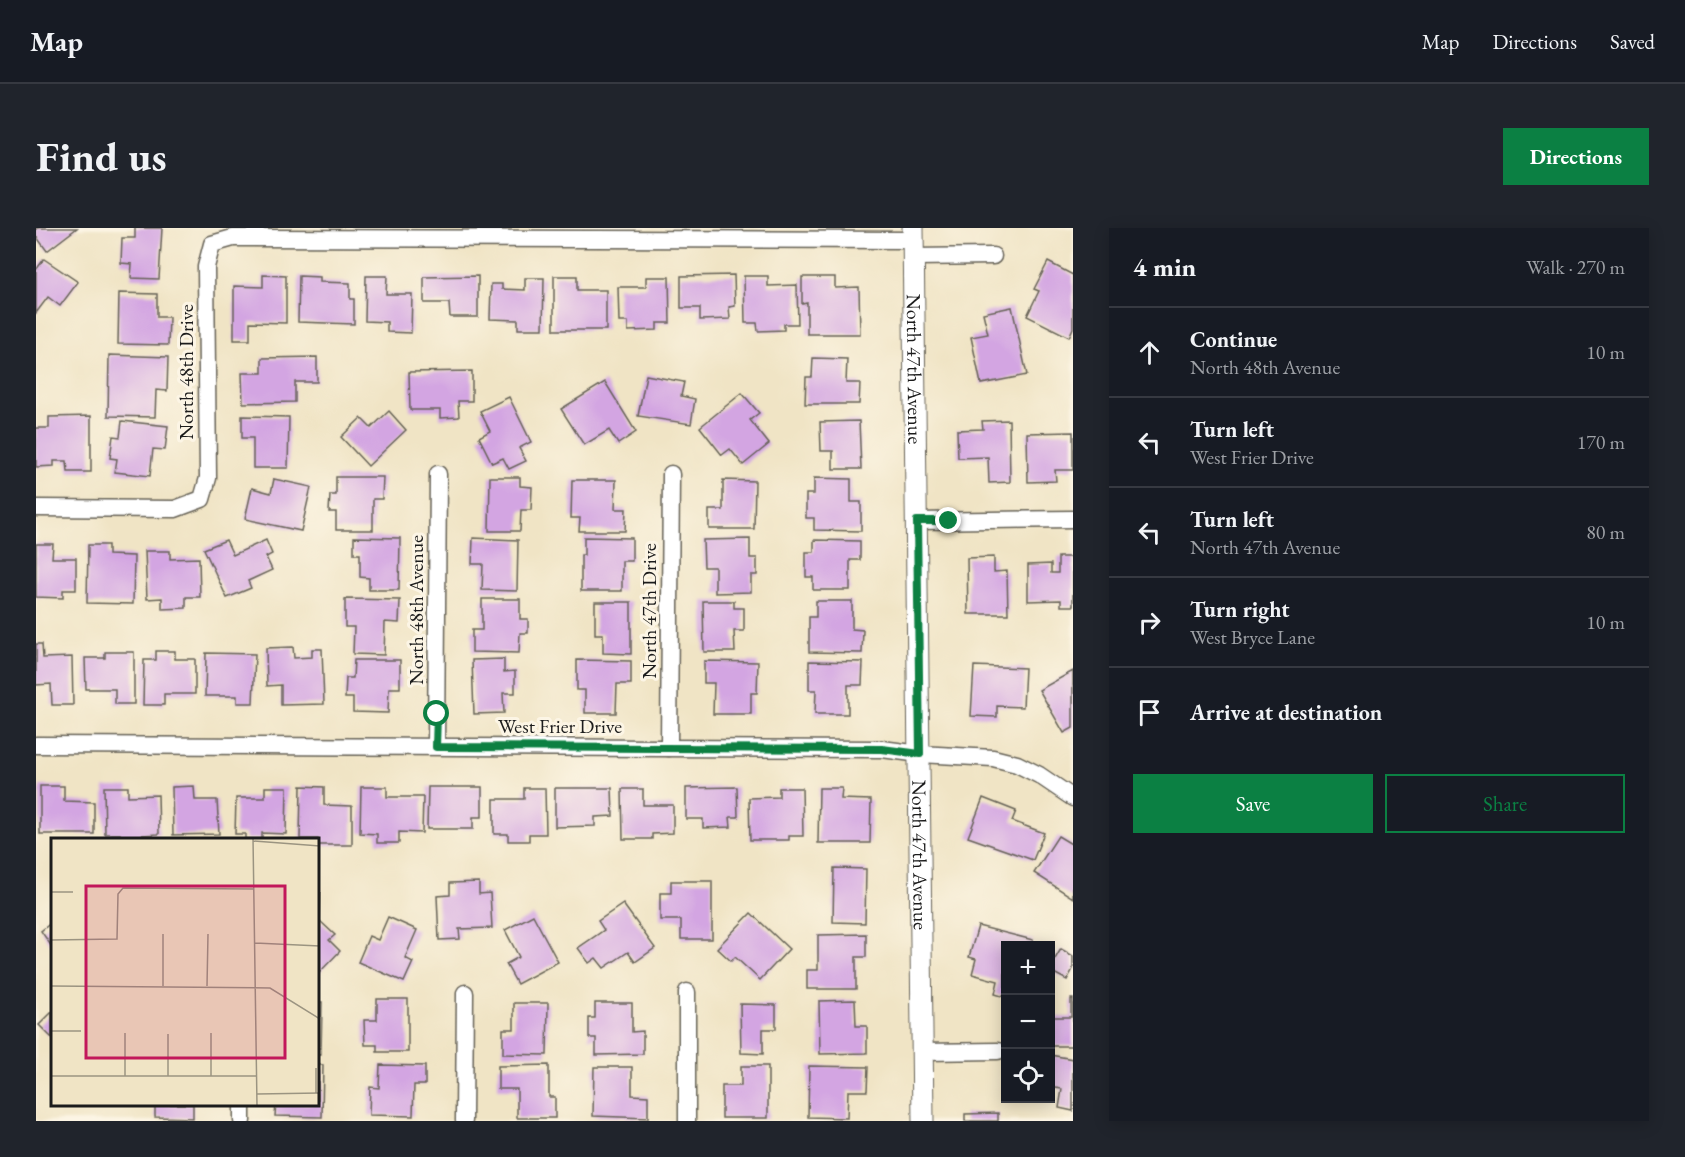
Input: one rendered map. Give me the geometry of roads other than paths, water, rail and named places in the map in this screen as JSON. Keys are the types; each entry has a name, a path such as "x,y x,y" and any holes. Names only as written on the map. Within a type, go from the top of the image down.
{"street":[{"name":"North 48th Drive","path":"36,508 175,508 202,499 208,478 206,267 212,244 233,238 913,242"},
{"path":"913,242 993,256"},
{"name":"North 47th Avenue","path":"913,242 923,1121"},
{"name":"North 48th Avenue","path":"436,747 438,474"},
{"name":"North 47th Drive","path":"669,748 671,474"},
{"path":"917,521 1073,519"},
{"name":"West Frier Drive","path":"36,746 882,749 920,754 993,758 1017,764 1039,775 1073,798"},
{"path":"464,1121 465,993"},
{"path":"687,993 687,1121"},
{"path":"923,1052 998,1051"}]}
